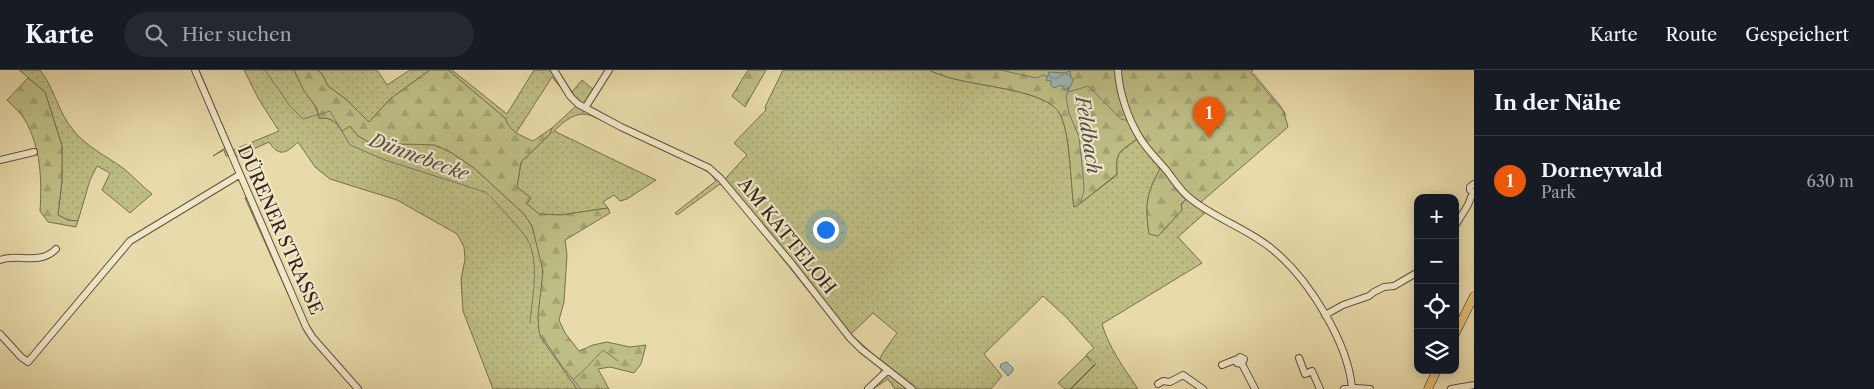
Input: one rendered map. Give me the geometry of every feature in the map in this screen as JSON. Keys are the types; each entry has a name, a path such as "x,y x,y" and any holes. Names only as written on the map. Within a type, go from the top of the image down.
{"main road":[{"path":"1458,329 1474,296"},
{"path":"1428,389 1435,374"}],"street":[{"name":"DÜRENER STRASSE","path":"195,70 306,327 313,338 358,389"},
{"name":"AM KATTELOH","path":"554,70 570,96 584,108 709,168 721,179 786,257 850,338 861,349 912,389"},
{"path":"584,108 610,70"},
{"path":"1118,70 1124,102 1140,138 1182,190 1199,205 1265,243 1278,254 1308,289 1325,315 1346,359 1352,388"},
{"path":"0,160 34,152"},
{"path":"0,334 28,362 135,238 239,175"},
{"path":"1459,220 1468,205 1473,192 1470,188 1474,184"},
{"path":"0,260 8,257 40,258 56,248"},
{"path":"1325,315 1343,305 1370,296 1384,287 1394,286 1414,274"},
{"path":"1299,358 1305,374 1312,371 1320,389"},
{"path":"1222,365 1240,362 1255,389"},
{"path":"868,389 888,370"},
{"path":"1158,384 1163,381 1170,382 1183,375 1203,389"},
{"path":"1451,389 1474,385"},
{"path":"1344,389 1370,389"}],"green space":[{"path":"19,70 40,70 64,117 79,137 123,168 152,194 130,213 102,190 110,173 97,166 90,180 78,221 68,220 58,215 62,180 62,146 45,92"},
{"path":"192,70 199,70 233,150 279,131 258,98 244,70 294,70 315,106 319,118 326,118 350,126 357,135 370,143 435,145 452,153 474,168 524,214 532,226 543,271 542,290 577,389 493,389 463,311 461,280 465,259 464,247 457,234 397,200 330,179 315,167 298,142 290,149 279,152 269,142 236,157 306,322 318,340 361,389 355,389 305,332 245,198 249,195 229,156 226,156 224,150 213,156 225,148"},
{"path":"294,70 317,70 322,74 328,86 347,100 369,122 390,99 430,70 448,70 505,118 510,127 520,135 533,141 552,128 550,134 521,162 517,187 531,198 527,204 539,214 561,215 608,208 610,213 565,240 567,255 564,302 559,320 565,333 579,351 607,342 630,347 646,345 641,364 634,373 610,367 598,369 609,389 577,389 541,338 538,316 543,271 532,226 524,214 474,168 452,153 435,145 370,143 357,135 350,126 342,131 332,120 319,118 317,108 304,91"},
{"path":"317,70 377,70 387,85 410,70 430,70 390,99 369,122 347,100 328,86 322,74"},
{"path":"448,70 452,70 507,114 534,70 558,70 572,92 582,80 594,90 612,70 590,106 624,125 708,165 725,179 747,155 734,143 766,110 765,107 783,70 930,70 943,76 1039,98 1053,106 1061,116 1067,136 1074,207 1117,175 1117,160 1120,152 1138,138 1153,155 1160,169 1149,193 1147,215 1149,233 1158,236 1182,210 1181,205 1187,198 1206,212 1178,237 1202,263 1102,324 1113,350 1138,389 1071,389 1096,364 1086,355 1094,348 1066,317 1043,296 984,354 1002,376 991,389 895,389 888,379 873,389 864,389 881,373 881,364 815,299 729,192 720,184 677,215 675,213 716,181 711,174 695,164 592,116 576,115 554,131 656,180 627,199 620,201 614,195 603,202 608,208 561,215 539,214 527,204 530,198 517,187 521,162 550,134 552,128 576,106 552,77 516,133 509,128 505,118","holes":["873,313 897,333 879,360 851,334"]},
{"path":"748,70 766,70 745,107 732,96"},
{"path":"930,70 1253,70 1251,73 1284,112 1288,127 1201,202 1189,196 1181,204 1182,210 1158,236 1149,234 1147,207 1149,193 1160,169 1153,154 1139,137 1118,155 1117,174 1074,207 1067,136 1061,116 1053,106 1039,98 943,76"},
{"path":"28,78 45,92 62,146 62,180 58,215 68,220 78,221 76,227 48,222 40,211 39,164 34,142 23,117 7,100"},
{"path":"1086,356 1094,365 1070,389 1065,389 1058,383"}],"water":[{"path":"1070,71 1071,78 1074,79 1069,89 1064,89 1062,85 1054,88 1051,85 1051,81 1046,80 1049,72 1065,73"},
{"path":"1007,362 1013,368 1013,371 1008,376 1000,367 1001,364"}],"waterway":[{"name":"Dünnebecke","path":"265,70 290,106 303,119 330,111 350,145 385,160 485,192 489,195"},
{"name":"Feldbach","path":"978,70 994,70"},
{"name":"Feldbach","path":"1000,70 1036,78 1044,75 1047,77"},
{"path":"1253,73 1286,115"},
{"path":"1068,92 1088,86 1121,119 1129,121"},
{"name":"Feldbach","path":"1069,87 1066,97 1069,113 1079,137 1084,191 1081,201"},
{"name":"Dünnebecke","path":"491,197 518,227 530,245 533,254 534,274 530,323"},
{"name":"Dünnebecke","path":"543,338 581,389"},
{"path":"574,379 603,350 618,361"}],"place":[{"name":"Dorneywald","path":"1209,138"}]}
